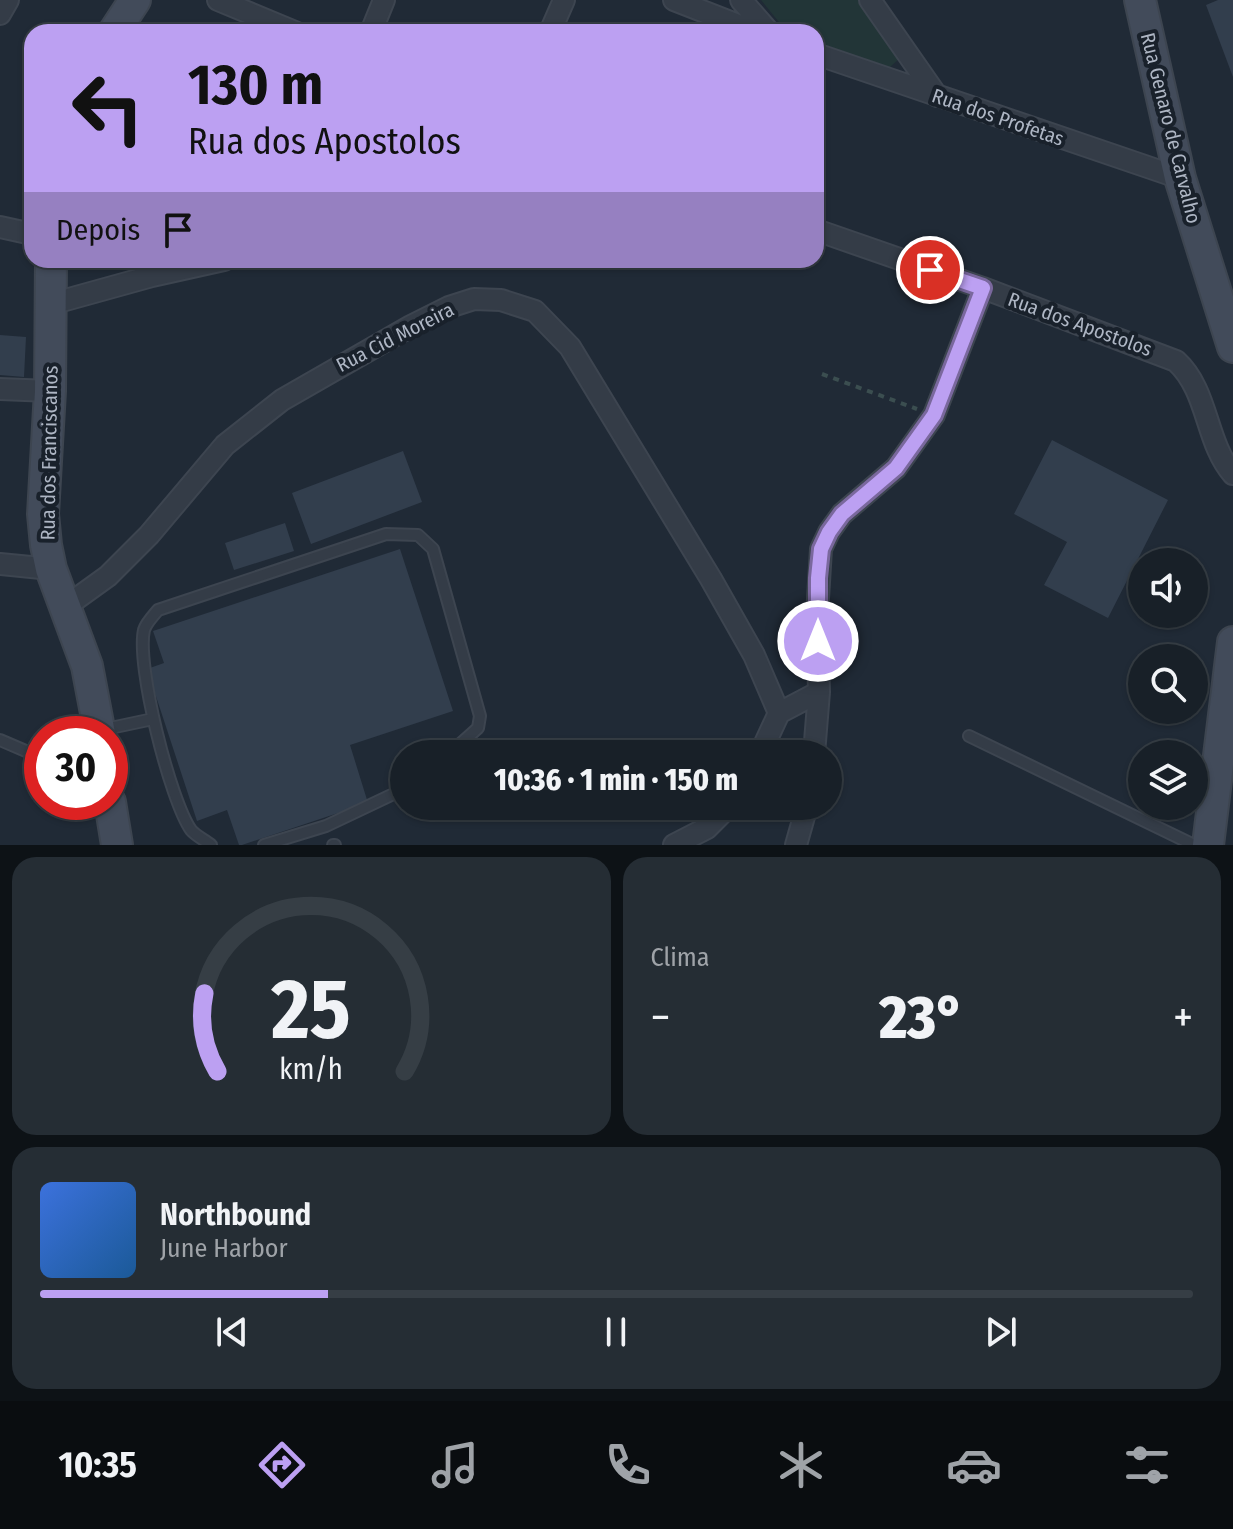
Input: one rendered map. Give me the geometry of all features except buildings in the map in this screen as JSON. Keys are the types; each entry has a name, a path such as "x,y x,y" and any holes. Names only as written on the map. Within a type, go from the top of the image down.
{"street":[{"path":"0,14 8,0"},
{"path":"119,24 135,0"},
{"path":"218,0 276,24"},
{"path":"374,24 384,0"},
{"path":"554,24 564,0"},
{"path":"674,0 736,24"},
{"path":"741,0 762,24"},
{"path":"870,0 937,96"},
{"name":"Rua Genaro de Carvalho","path":"1140,0 1180,178 1233,347"},
{"name":"Rua dos Profetas","path":"824,57 1180,178"},
{"path":"0,227 24,232"},
{"name":"Rua dos Apostolos","path":"824,233 983,288 1176,361 1193,379 1223,459 1233,474"},
{"name":"Rua dos Franciscanos","path":"51,268 50,391 43,514 51,569 87,666 96,716"},
{"path":"51,304 188,268"},
{"path":"815,740 821,549 842,514 896,468 934,415 983,288"},
{"name":"Rua Cid Moreira","path":"65,607 108,576 149,535 225,445 282,400 449,307 474,299 501,300 535,311 570,347 711,579 754,655 779,713"},
{"path":"0,389 50,391"},
{"path":"0,564 51,569"},
{"path":"1208,845 1232,653"},
{"path":"766,740 779,713 819,692"},
{"path":"113,820 117,845"},
{"path":"674,845 707,828 715,820"},
{"path":"796,845 803,820"}],"lane":[{"path":"211,845 192,831 177,797 153,719 142,656 144,627 158,610 386,534 418,535 433,549 480,716 478,728 465,740"},
{"path":"128,725 153,719"},
{"path":"969,736 1194,845"},
{"path":"0,740 24,750"},
{"path":"264,845 326,826 390,796"}],"path":[{"path":"822,374 934,415"}],"shaded area":[{"path":"761,0 859,0 900,58 889,68 824,46 824,24 780,24"}],"route":[{"path":"818,641 821,549 842,514 896,468 934,415 983,288 930,270"}]}
